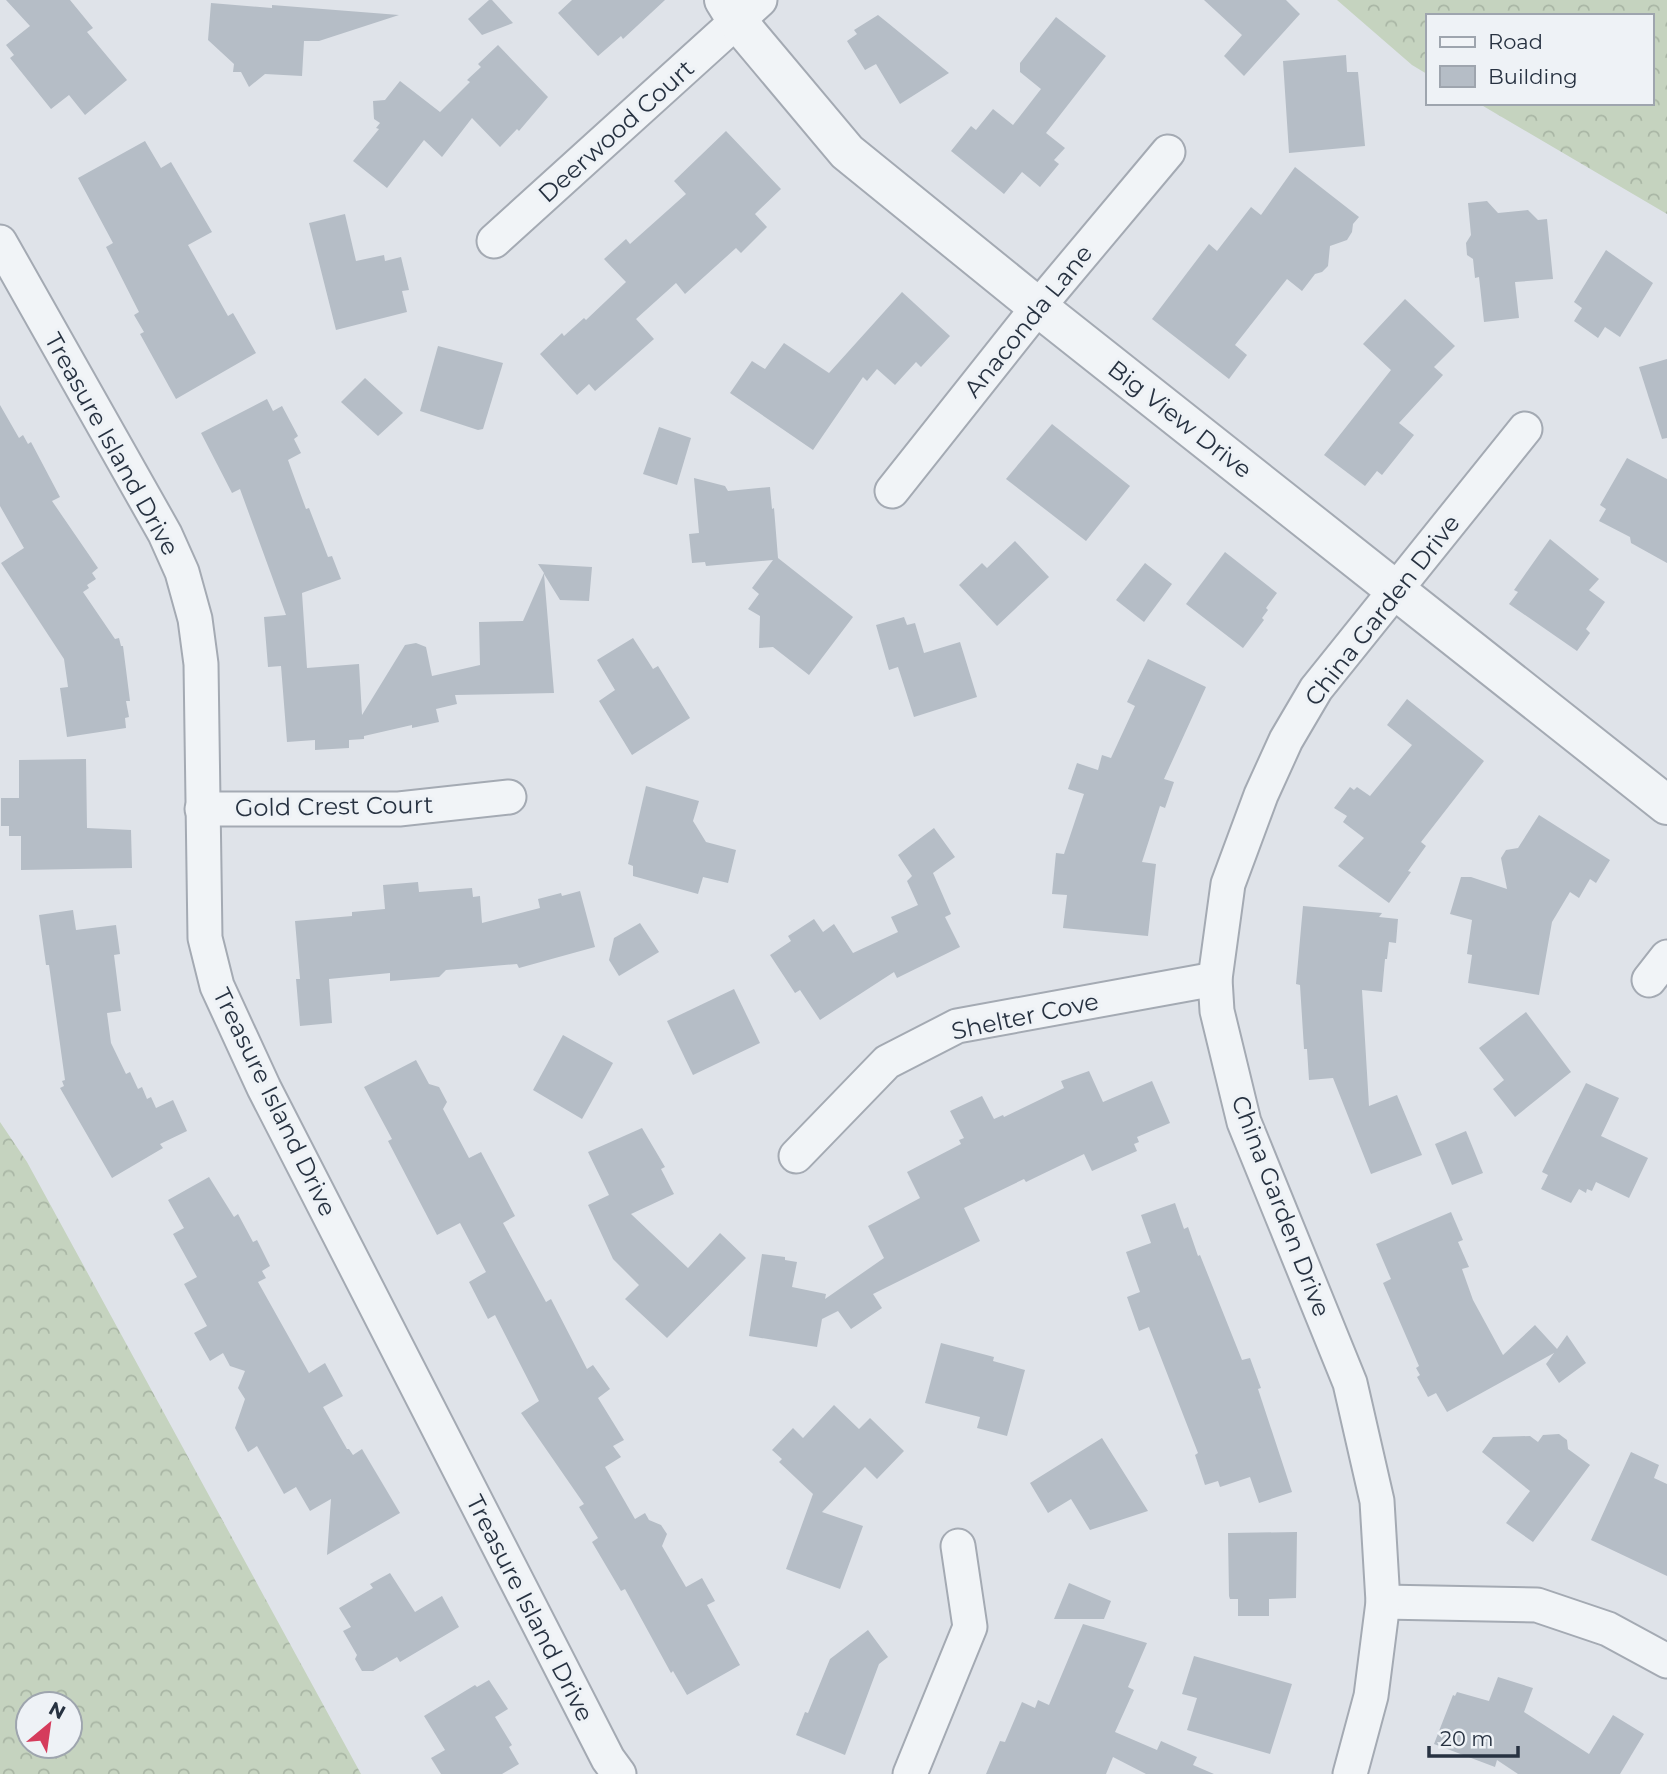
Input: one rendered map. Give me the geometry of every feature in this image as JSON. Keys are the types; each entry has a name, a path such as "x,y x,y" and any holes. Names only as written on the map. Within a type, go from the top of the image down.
{"street":[{"name":"Deerwood Court","path":"494,241 740,7"},
{"name":"Big View Drive","path":"740,7 847,152 1038,307 1667,805"},
{"name":"Anaconda Lane","path":"892,491 1038,307 1168,152"},
{"name":"Treasure Island Drive","path":"0,243 165,534 182,572 195,619 201,664 205,938 217,986 270,1101 602,1747 619,1774"},
{"name":"China Garden Drive","path":"1350,1774 1371,1696 1383,1602 1377,1501 1350,1383 1244,1122 1217,1011 1215,979 1228,884 1261,795 1286,740 1316,688 1525,429"},
{"name":"Gold Crest Court","path":"202,809 399,809 509,797"},
{"name":"Shelter Cove","path":"796,1156 887,1062 957,1026 1215,979"},
{"path":"910,1774 970,1627 958,1546"},
{"path":"1383,1602 1537,1605 1608,1629 1667,1661"}],"green space":[{"path":"1337,0 1667,0 1667,214 1481,105 1653,105 1653,14 1426,14 1426,73 1412,65"},
{"path":"0,1122 27,1162 361,1774 0,1774"}],"building":[{"path":"6,0 70,0 93,28 87,32 127,80 85,115 69,95 51,109 10,58 14,55 6,45 30,26"},
{"path":"489,0 513,23 482,35 468,19"},
{"path":"572,0 665,0 623,39 621,36 598,56 558,13"},
{"path":"1204,0 1286,0 1300,14 1244,76 1224,56 1242,35"},
{"path":"211,3 399,15 319,41 304,41 302,76 265,74 249,87 241,72 233,72 234,64 208,40"},
{"path":"878,15 949,73 900,104 876,64 865,70 847,41 857,34 854,30"},
{"path":"1056,17 1106,56 1046,133 1065,148 1054,160 1059,164 1040,187 1022,172 1004,194 951,151 971,126 976,130 993,109 1013,125 1041,89 1020,72 1020,63"},
{"path":"498,45 548,97 519,131 517,129 500,147 472,118 442,157 424,140 387,188 353,161 379,129 376,128 380,123 374,119 373,101 385,100 400,81 440,112 470,82 467,80 481,67 478,64"},
{"path":"1346,55 1347,72 1358,72 1365,146 1289,153 1283,61"},
{"path":"726,131 781,189 755,214 767,227 741,253 736,248 685,294 676,283 636,319 654,339 595,391 589,384 577,395 540,354 562,333 564,336 584,318 586,320 626,282 604,259 626,239 630,244 686,194 674,181"},
{"path":"145,141 161,168 171,162 212,232 188,245 228,316 233,313 256,353 176,399 140,334 144,332 134,315 139,312 106,247 113,243 78,178"},
{"path":"1295,167 1359,217 1347,240 1330,246 1328,266 1315,274 1302,291 1287,279 1235,345 1247,355 1229,379 1152,319 1209,244 1217,251 1251,207 1261,215"},
{"path":"1487,201 1498,213 1528,210 1538,220 1547,219 1553,279 1515,282 1519,318 1484,322 1479,277 1475,278 1473,259 1467,255 1466,243 1471,235 1468,203"},
{"path":"345,214 356,261 384,255 385,261 401,257 409,290 402,291 407,312 336,330 309,223"},
{"path":"1606,250 1653,283 1620,337 1605,327 1598,338 1574,321 1582,308 1574,302"},
{"path":"902,292 950,336 921,367 916,362 895,385 877,369 867,381 863,377 813,450 730,393 752,361 765,369 784,343 829,373"},
{"path":"1405,299 1455,346 1434,367 1443,375 1399,423 1414,435 1382,475 1377,471 1365,486 1324,455 1391,370 1363,344"},
{"path":"438,346 503,363 483,429 478,430 420,411"},
{"path":"1667,359 1667,438 1662,439 1639,367"},
{"path":"365,378 403,413 378,436 341,402"},
{"path":"267,399 273,411 282,406 298,436 294,439 301,453 288,460 306,509 309,508 328,557 332,556 341,579 302,593 307,668 359,664 362,715 405,645 416,643 426,647 432,676 480,665 479,622 523,621 544,573 538,564 592,567 589,601 560,600 544,574 554,693 455,695 457,704 436,709 439,722 412,728 412,725 364,736 364,739 349,740 349,748 315,750 315,740 287,742 281,666 268,667 264,617 286,615 240,489 232,493 201,433"},
{"path":"0,405 19,438 23,435 28,444 31,442 60,497 52,501 98,568 92,573 96,579 87,585 89,588 83,592 115,639 119,638 123,646 130,701 126,701 129,717 125,718 126,728 67,737 60,688 68,687 64,659 1,563 24,548 0,506"},
{"path":"1052,424 1130,486 1086,541 1006,479"},
{"path":"659,427 691,438 677,485 643,474"},
{"path":"1627,458 1667,479 1667,563 1631,543 1630,537 1599,521 1606,509 1600,505"},
{"path":"694,478 725,486 728,491 770,487 778,558 853,617 809,675 773,647 759,648 760,616 748,609 759,594 752,588 773,560 706,566 705,562 692,563 689,534 699,533"},
{"path":"1550,539 1599,579 1589,590 1605,602 1586,629 1590,633 1577,651 1509,604 1518,592 1514,590"},
{"path":"1015,541 1049,577 997,626 959,585 982,563 987,568"},
{"path":"1225,552 1277,593 1266,608 1268,610 1262,618 1264,620 1243,648 1186,604"},
{"path":"1145,563 1172,584 1144,622 1116,600"},
{"path":"904,617 907,625 915,623 924,653 960,642 977,697 914,717 898,667 889,670 876,625"},
{"path":"633,638 653,669 658,666 690,718 632,755 599,701 615,690 597,660"},
{"path":"1148,659 1206,687 1164,779 1174,782 1165,808 1160,806 1142,862 1156,864 1148,936 1063,928 1067,895 1052,894 1056,853 1064,854 1084,794 1068,789 1077,763 1098,770 1102,755 1111,758 1135,706 1127,702"},
{"path":"1407,699 1484,761 1421,842 1426,846 1389,903 1338,866 1364,838 1343,822 1347,816 1334,808 1350,787 1354,790 1357,787 1370,796 1412,745 1387,725"},
{"path":"86,759 87,828 131,830 132,868 21,870 21,836 9,836 9,826 1,826 1,798 19,798 19,760"},
{"path":"646,786 699,801 693,821 706,842 736,850 728,883 703,877 698,894 633,876 633,866 628,864"},
{"path":"1539,815 1610,860 1596,883 1590,879 1579,898 1570,892 1552,922 1539,995 1468,983 1472,955 1467,954 1472,920 1450,914 1461,877 1471,877 1507,889 1501,858 1506,850 1518,848"},
{"path":"934,828 955,857 933,873 951,914 945,917 960,947 897,978 894,972 820,1020 800,990 795,993 770,955 791,941 788,936 814,919 823,932 834,924 853,953 898,932 891,917 918,905 907,881 912,876 898,855"},
{"path":"418,882 419,892 472,888 473,897 480,896 482,923 540,908 538,899 580,891 595,947 519,968 517,964 446,970 439,977 390,981 390,973 329,979 332,1023 300,1026 296,979 300,979 295,921 352,916 352,912 385,909 383,885"},
{"path":"1303,906 1382,913 1379,917 1398,919 1396,943 1389,942 1385,959 1382,992 1362,990 1369,1106 1397,1095 1422,1155 1371,1174 1333,1078 1309,1080 1300,985 1296,984"},
{"path":"73,910 76,930 116,925 120,954 114,955 121,1011 107,1013 111,1043 126,1074 130,1072 138,1089 142,1087 147,1099 151,1097 156,1108 173,1100 187,1131 160,1144 163,1148 112,1178 60,1088 64,1086 62,1081 65,1080 39,915"},
{"path":"640,923 659,952 619,976 609,960 614,938"},
{"path":"734,989 760,1043 693,1075 667,1021"},
{"path":"1526,1012 1571,1072 1515,1117 1493,1089 1504,1080 1479,1048"},
{"path":"563,1035 613,1063 582,1119 533,1090"},
{"path":"416,1060 429,1084 439,1087 447,1102 443,1109 469,1158 481,1152 515,1216 503,1223 546,1302 551,1299 587,1369 593,1365 610,1389 598,1398 624,1440 613,1446 621,1457 605,1467 635,1519 645,1513 649,1520 661,1525 667,1534 662,1546 686,1587 702,1578 715,1601 707,1605 740,1665 687,1695 673,1671 671,1673 625,1589 621,1591 592,1542 598,1538 579,1507 584,1504 521,1413 539,1401 495,1315 488,1319 469,1282 486,1272 460,1223 437,1235 388,1141 392,1139 364,1087"},
{"path":"1089,1071 1103,1102 1152,1081 1170,1123 1137,1137 1139,1142 1134,1144 1137,1151 1092,1171 1084,1154 964,1208 980,1241 873,1294 882,1308 851,1329 838,1311 822,1319 817,1347 749,1336 762,1254 785,1257 785,1260 797,1262 792,1287 826,1294 825,1299 884,1258 868,1226 920,1198 907,1172 961,1144 959,1140 964,1138 950,1111 982,1096 994,1119 1003,1115 1004,1117 1064,1088 1061,1081"},
{"path":"1586,1083 1619,1098 1601,1136 1648,1158 1629,1198 1596,1182 1592,1191 1587,1189 1586,1193 1579,1189 1571,1203 1541,1189 1548,1175 1542,1172"},
{"path":"642,1128 665,1167 661,1169 674,1194 631,1214 688,1268 720,1233 746,1258 667,1338 625,1299 639,1285 613,1259 588,1205 609,1195 588,1152"},
{"path":"1466,1131 1483,1173 1452,1185 1435,1144"},
{"path":"209,1177 234,1217 238,1214 253,1242 257,1240 270,1266 262,1271 266,1278 258,1282 309,1373 325,1363 343,1396 323,1407 347,1449 353,1455 362,1449 400,1513 327,1555 331,1499 310,1511 296,1487 284,1494 257,1446 248,1452 235,1428 245,1399 238,1388 245,1371 230,1366 223,1353 210,1361 194,1333 207,1326 184,1284 197,1277 173,1234 184,1228 168,1200"},
{"path":"1175,1203 1184,1229 1188,1227 1198,1256 1200,1255 1242,1360 1250,1358 1292,1492 1259,1503 1250,1477 1220,1487 1218,1481 1205,1485 1195,1455 1198,1453 1149,1327 1139,1331 1127,1297 1140,1292 1126,1252 1151,1243 1141,1215"},
{"path":"1451,1212 1463,1240 1458,1242 1469,1267 1462,1269 1473,1300 1503,1355 1535,1325 1557,1349 1567,1335 1586,1363 1559,1383 1546,1364 1554,1353 1447,1412 1436,1393 1428,1397 1417,1377 1420,1375 1416,1368 1419,1366 1383,1283 1391,1279 1376,1244"},
{"path":"941,1343 994,1357 993,1361 1025,1370 1007,1436 977,1428 980,1417 925,1403"},
{"path":"834,1405 859,1429 870,1418 904,1451 877,1479 865,1467 822,1512 863,1526 840,1589 786,1569 813,1494 779,1462 782,1459 772,1450 793,1428 803,1438"},
{"path":"1559,1434 1567,1440 1568,1449 1590,1465 1533,1542 1506,1523 1530,1491 1482,1452 1493,1437 1530,1436 1538,1442 1543,1435"},
{"path":"1102,1438 1148,1511 1090,1530 1071,1499 1048,1513 1030,1483"},
{"path":"1631,1452 1659,1465 1654,1478 1667,1484 1667,1576 1591,1540"},
{"path":"1297,1532 1296,1598 1269,1599 1269,1616 1238,1616 1238,1599 1230,1599 1229,1596 1228,1533"},
{"path":"390,1573 415,1612 442,1596 459,1627 400,1662 397,1657 373,1671 362,1671 355,1659 357,1655 343,1631 351,1627 339,1608 373,1588 370,1584"},
{"path":"1069,1583 1111,1601 1104,1619 1054,1619"},
{"path":"1083,1624 1147,1643 1128,1687 1134,1690 1115,1732 1157,1750 1161,1741 1197,1757 1193,1765 1214,1774 1146,1774 1113,1757 1106,1774 986,1774 1000,1741 1005,1742 1022,1702 1035,1708 1038,1700 1049,1705"},
{"path":"868,1630 888,1657 879,1664 845,1755 796,1735 830,1659"},
{"path":"1194,1656 1292,1684 1270,1754 1187,1730 1197,1698 1182,1694"},
{"path":"1498,1677 1533,1688 1524,1712 1589,1754 1613,1715 1644,1734 1620,1774 1518,1774 1497,1760 1495,1767 1434,1744 1453,1695 1457,1692 1489,1701"},
{"path":"489,1680 508,1709 495,1717 512,1745 509,1747 519,1764 502,1774 441,1774 431,1758 445,1750 424,1716 475,1685 477,1687"}]}
